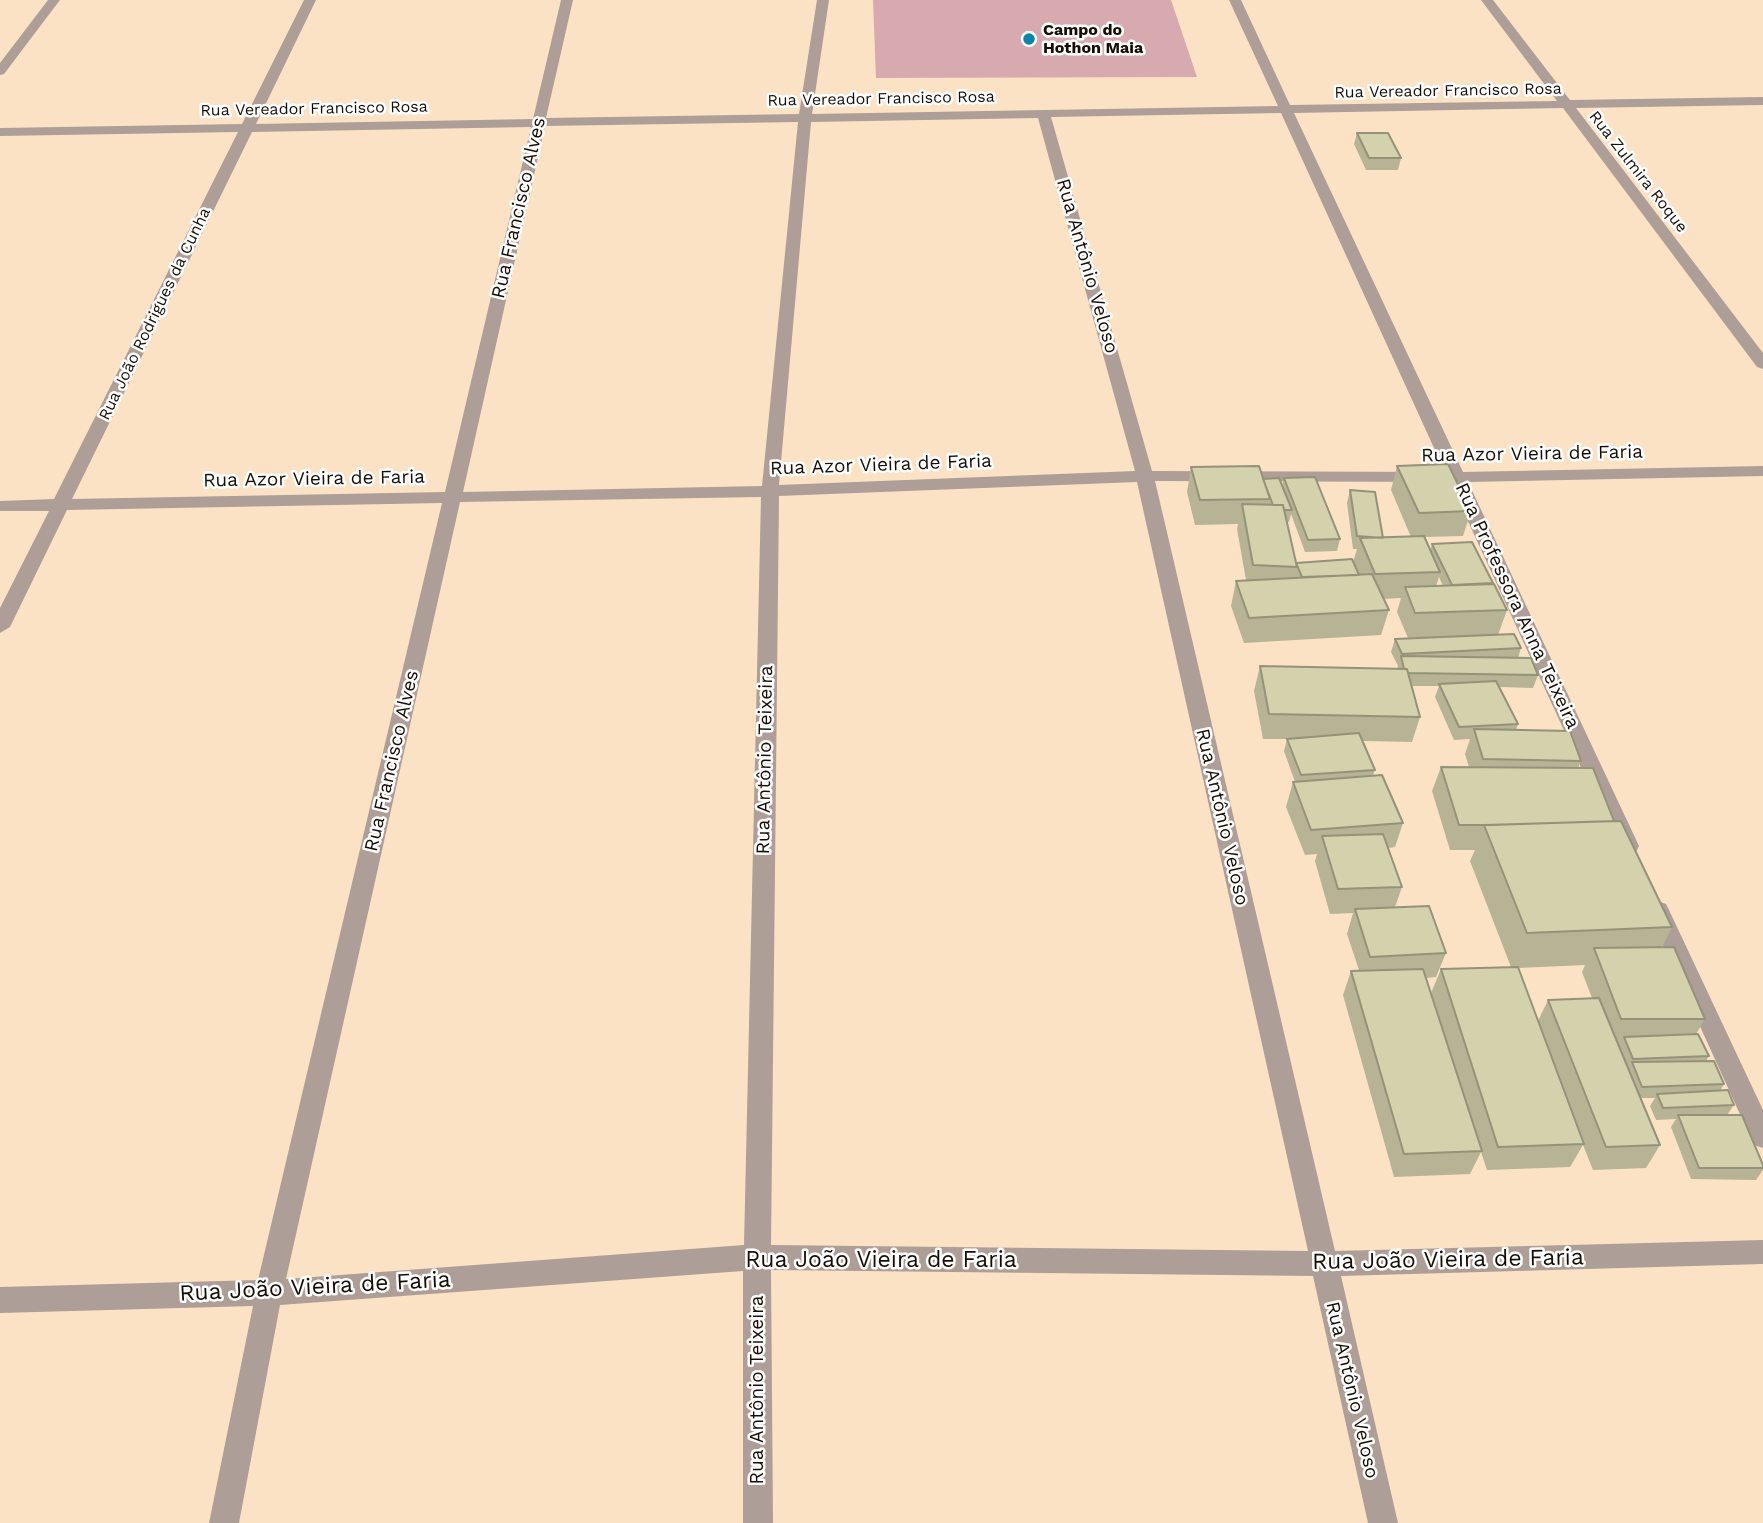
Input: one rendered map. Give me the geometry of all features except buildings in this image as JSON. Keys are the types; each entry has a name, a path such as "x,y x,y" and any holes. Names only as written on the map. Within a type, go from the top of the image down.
{"street":[{"path":"0,71 54,0"},
{"name":"Rua João Rodrigues da Cunha","path":"0,627 310,0"},
{"name":"Rua Francisco Alves","path":"224,1523 269,1293 567,0"},
{"name":"Rua Antônio Teixeira","path":"758,1523 757,1257 770,491 804,116 823,0"},
{"name":"Rua Professora Anna Teixeira","path":"1236,0 1633,858"},
{"name":"Rua Zulmira Roque","path":"1487,0 1763,364"},
{"name":"Rua Vereador Francisco Rosa","path":"0,132 1763,101"},
{"name":"Rua Antônio Veloso","path":"1044,115 1145,476 1383,1523"},
{"name":"Rua Azor Vieira de Faria","path":"0,506 770,491 1145,476 1457,477 1763,471"},
{"path":"1651,896 1763,1137"},
{"name":"Rua João Vieira de Faria","path":"0,1300 269,1293 757,1257 1324,1264 1763,1252"}],"shaded area":[{"name":"Campo do Hothon Maia","path":"873,0 1171,0 1197,77 876,78"}],"place":[{"name":"Campo do Hothon Maia","path":"1029,39"}]}
